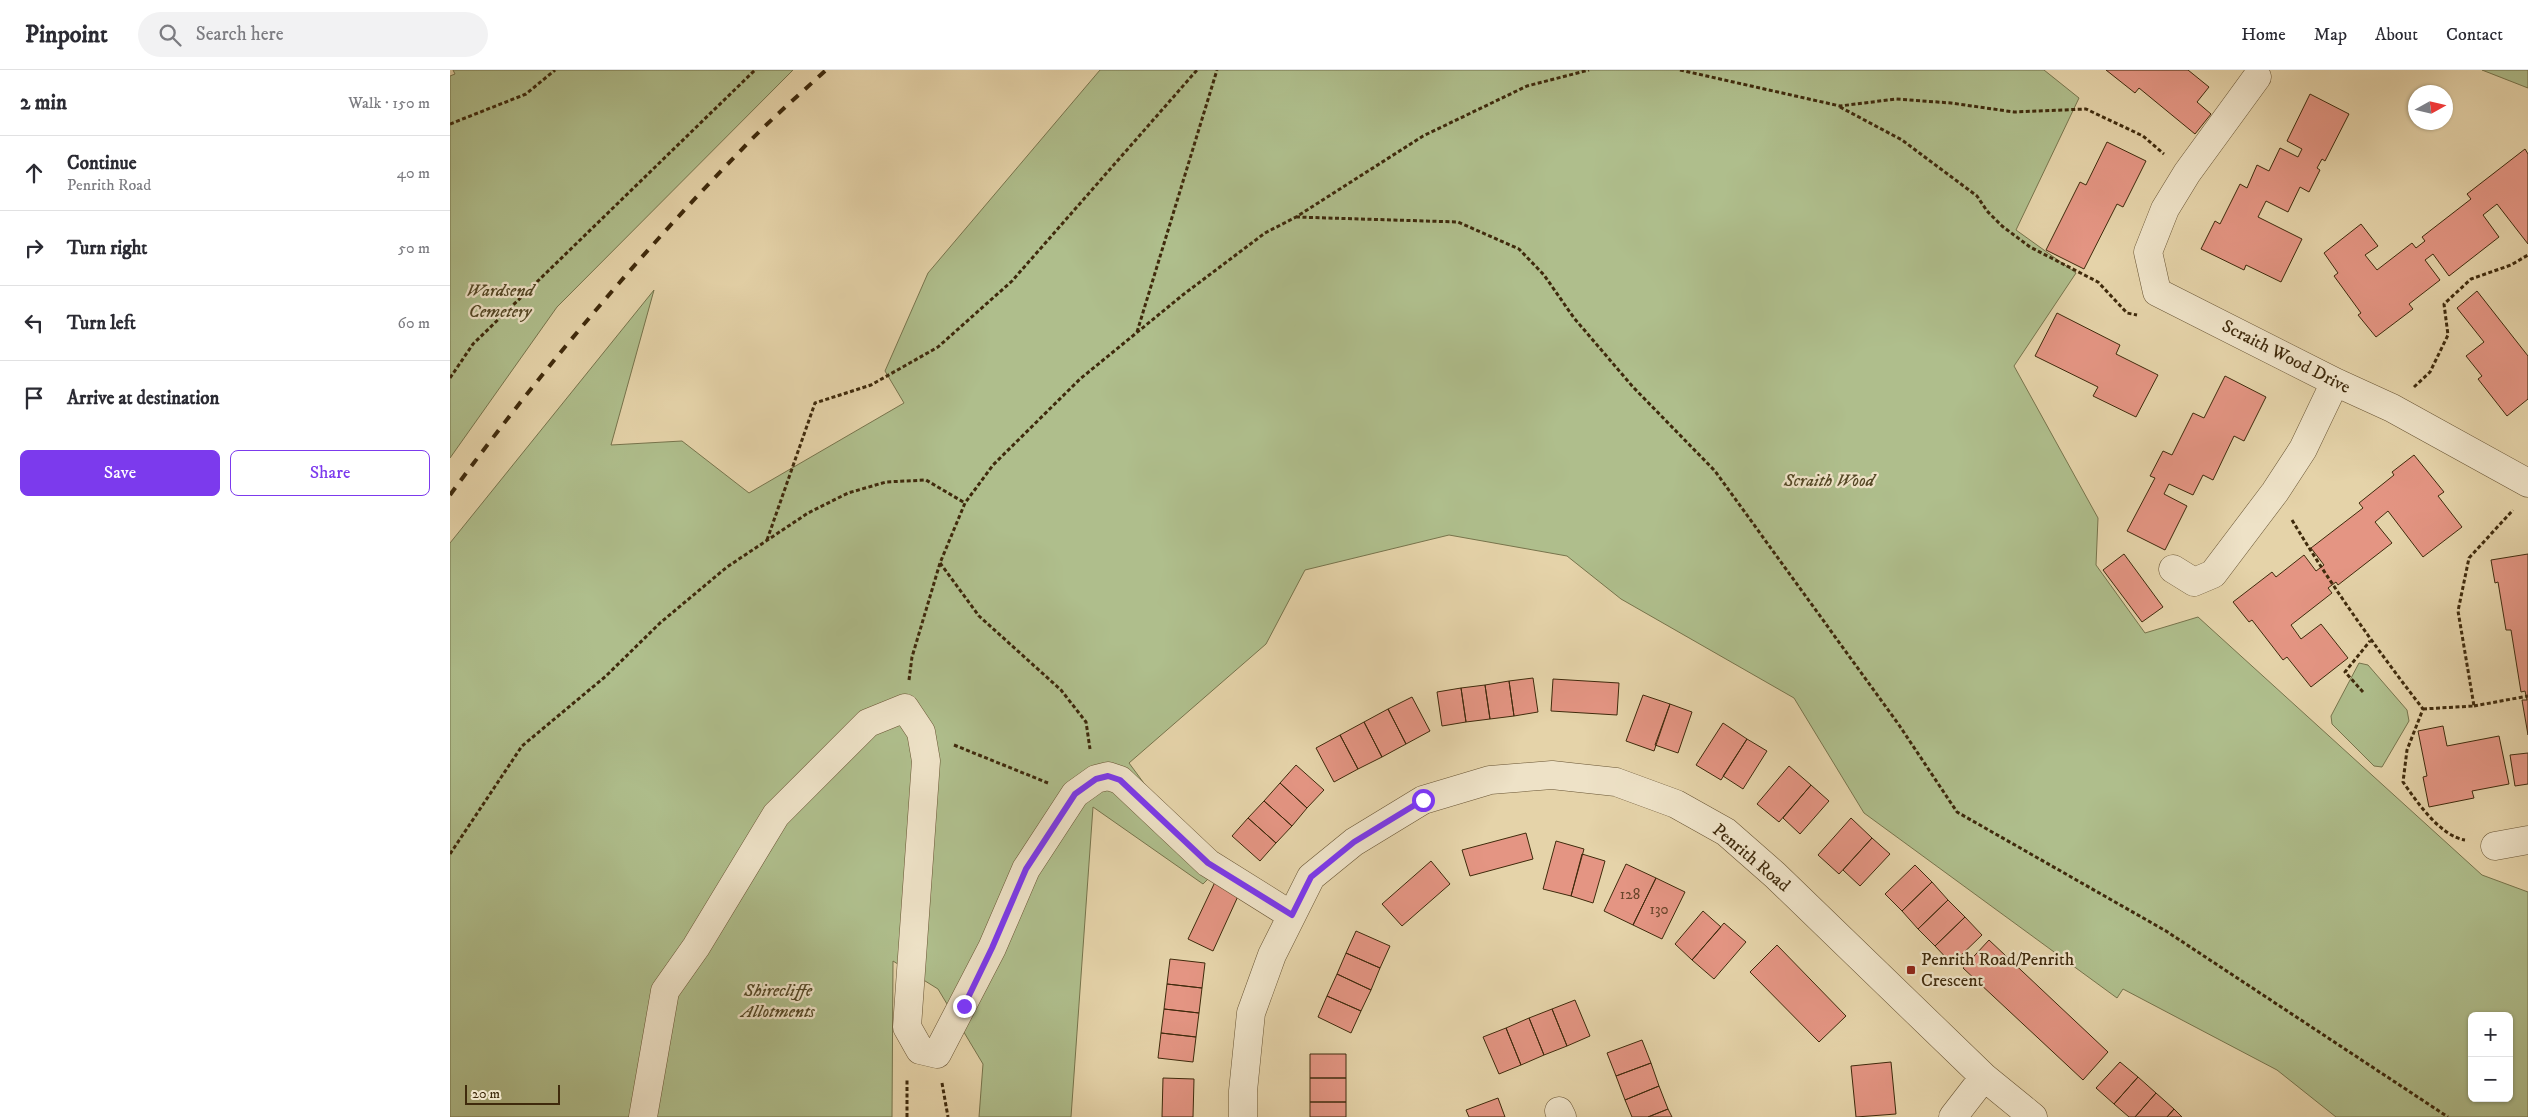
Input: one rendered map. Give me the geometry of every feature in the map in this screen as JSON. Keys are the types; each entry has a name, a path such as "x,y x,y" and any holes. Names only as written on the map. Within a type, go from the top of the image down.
{"street":[{"path":"2157,292 2148,252 2165,209 2187,173 2257,77"},
{"name":"Scraith Wood Drive","path":"2157,292 2335,382 2392,408 2528,484"},
{"path":"2173,570 2194,582 2213,574 2275,492 2303,449 2335,382"},
{"path":"644,1117 665,991 696,947 776,815 868,724 905,708 921,732 926,761 907,1027 920,1050 937,1054 992,948 1026,869 1086,786 1108,776 1120,780 1208,863 1292,915"},
{"name":"Penrith Road","path":"1243,1117 1243,1091 1251,1013 1272,955 1311,877 1354,842 1423,800 1490,780 1552,775 1616,782 1676,804 1726,832 1782,882 1984,1077 2033,1117"},
{"path":"2495,846 2528,840"},
{"path":"1953,1117 1984,1077"}],"path":[{"path":"450,124 526,94 555,70"},
{"path":"450,378 473,344 755,70"},
{"path":"766,540 815,403 871,385 938,347 1012,281 1197,70"},
{"path":"1136,332 1217,70"},
{"path":"905,708 912,657 940,563 965,503 993,465 1080,379 1136,332 1264,233 1296,217 1423,136 1527,86 1590,70"},
{"path":"1680,70 1840,106 1902,140 1977,196 1987,211 2002,226 2030,247 2098,282 2128,313 2144,316 2157,292"},
{"path":"1840,106 1896,99 1951,103 2014,112 2086,109 2143,136 2187,173"},
{"path":"1296,217 1458,222 1519,249 1544,276 1574,318 1632,387 1715,471 1899,725 1957,812 2166,931 2448,1117"},
{"path":"2392,408 2430,372 2448,335 2444,304 2471,279 2512,265 2528,255"},
{"path":"450,854 522,746 606,676 668,617 727,567 766,540 824,505 848,493 886,482 926,480 965,503"},
{"path":"2275,492 2332,585 2370,641 2423,709"},
{"path":"2474,706 2458,611 2469,558 2515,507"},
{"path":"921,732 1086,786 1086,722 1061,690 980,616 940,563"},
{"path":"2363,692 2345,672 2370,641"},
{"path":"2423,709 2474,706 2528,696"},
{"path":"2423,709 2407,750 2403,782 2421,808 2455,838 2495,846"}],"green space":[{"name":"Wardsend Cemetery","path":"453,70 793,70 557,307 450,458 450,76 455,74"},
{"path":"1100,70 2044,70 2079,98 2016,230 2076,273 2014,366 2098,518 2096,565 2145,633 2198,617 2482,875 2528,892 2528,1117 2336,1117 2277,1070 2123,989 2117,998 1864,813 1794,698 1621,599 1567,556 1449,535 1305,570 1266,644 1129,763 1212,875 1203,884 1093,807 1071,1117 979,1117 983,1064 938,989 893,961 892,1117 450,1117 450,543 654,290 611,445 682,441 749,493 904,403 885,371 928,273"},
{"path":"2482,70 2528,70 2528,88"},
{"path":"2359,663 2368,665 2407,710 2409,721 2382,767 2374,766 2332,724 2331,716"}],"building":[{"path":"2106,70 2188,70 2209,87 2197,102 2211,114 2195,134 2139,88 2135,93"},
{"path":"2310,94 2349,114 2325,161 2322,159 2317,168 2320,170 2309,192 2300,187 2288,212 2266,201 2258,217 2302,239 2281,282 2246,265 2244,270 2201,249 2215,221 2220,224 2240,184 2247,188 2257,165 2269,171 2280,148 2298,157 2302,149 2287,141"},
{"path":"2107,142 2146,161 2123,207 2117,204 2084,269 2046,250 2080,182 2086,185"},
{"path":"2525,149 2528,154 2528,244 2497,204 2483,215 2499,237 2449,276 2433,254 2425,260 2440,280 2409,304 2413,309 2376,337 2358,315 2361,313 2334,276 2338,273 2324,253 2361,224 2378,246 2365,255 2377,270 2412,243 2416,248 2425,241 2422,237 2471,199 2467,194"},
{"path":"2477,291 2528,356 2528,399 2507,416 2478,379 2482,376 2466,356 2484,342 2457,308"},
{"path":"2057,313 2120,345 2116,354 2158,375 2136,417 2093,396 2098,387 2035,356"},
{"path":"2225,376 2266,397 2244,441 2234,436 2213,480 2203,475 2193,495 2169,484 2164,494 2187,506 2165,550 2127,531 2155,478 2150,476 2163,451 2172,455 2193,413 2204,418"},
{"path":"2414,455 2444,492 2438,496 2462,527 2423,557 2388,511 2375,522 2392,543 2338,585 2336,582 2328,588 2332,593 2291,625 2301,639 2321,624 2348,658 2311,687 2287,657 2283,660 2252,620 2249,622 2233,602 2272,572 2276,577 2304,555 2316,571 2324,565 2311,548 2363,508 2359,503 2394,475 2392,472"},
{"path":"2124,554 2163,607 2142,622 2103,570"},
{"path":"2528,554 2528,735 2522,700 2527,700 2525,691 2521,692 2511,630 2506,630 2498,582 2495,583 2491,560"},
{"path":"1533,678 1538,712 1514,716 1509,681"},
{"path":"1553,679 1619,683 1617,715 1551,711"},
{"path":"1509,681 1514,716 1490,719 1485,685"},
{"path":"1485,685 1490,719 1466,722 1461,688"},
{"path":"1461,688 1466,722 1442,726 1437,692"},
{"path":"1643,695 1670,704 1654,751 1626,741"},
{"path":"1412,697 1430,731 1406,744 1388,709"},
{"path":"1670,704 1692,712 1678,753 1655,745"},
{"path":"1388,709 1406,744 1382,757 1364,722"},
{"path":"1364,722 1382,757 1358,769 1340,735"},
{"path":"1723,723 1747,739 1721,780 1696,765"},
{"path":"2443,726 2447,746 2499,736 2509,784 2472,791 2474,798 2429,807 2423,777 2427,776 2418,731"},
{"path":"1340,735 1358,769 1334,782 1316,748"},
{"path":"1747,739 1767,751 1743,789 1723,776"},
{"path":"2528,753 2528,784 2515,786 2510,755"},
{"path":"1296,765 1324,790 1307,808 1280,783"},
{"path":"1789,766 1811,785 1779,822 1757,804"},
{"path":"1280,783 1307,808 1292,826 1264,801"},
{"path":"1811,785 1829,801 1800,834 1783,818"},
{"path":"1264,801 1292,826 1276,843 1248,818"},
{"path":"1248,818 1276,843 1260,861 1232,836"},
{"path":"1851,818 1872,838 1839,874 1818,855"},
{"path":"1526,833 1533,859 1470,876 1462,850"},
{"path":"1872,838 1890,854 1860,886 1843,870"},
{"path":"1556,841 1584,849 1571,896 1543,889"},
{"path":"1582,854 1605,861 1593,903 1571,896"},
{"path":"1431,861 1450,884 1402,926 1382,904"},
{"path":"1626,864 1656,878 1633,925 1604,911"},
{"path":"1915,865 1932,882 1902,911 1885,894"},
{"path":"1656,878 1685,892 1662,939 1633,925"},
{"path":"1215,882 1239,894 1213,951 1188,939"},
{"path":"1932,882 1948,900 1918,929 1902,911"},
{"path":"1948,900 1965,917 1935,946 1918,929"},
{"path":"1703,911 1721,927 1692,960 1675,944"},
{"path":"1965,917 1982,935 1952,964 1935,946"},
{"path":"1724,923 1746,942 1714,979 1692,960"},
{"path":"1356,931 1390,946 1380,968 1346,953"},
{"path":"1989,940 2108,1052 2083,1080 1963,968"},
{"path":"1777,945 1846,1016 1819,1042 1750,972"},
{"path":"1346,953 1380,968 1371,990 1337,974"},
{"path":"1170,959 1205,963 1202,988 1167,984"},
{"path":"1337,974 1371,990 1361,1011 1327,996"},
{"path":"1167,984 1202,988 1199,1013 1164,1009"},
{"path":"1327,996 1361,1011 1351,1033 1318,1017"},
{"path":"1575,1000 1590,1036 1567,1046 1552,1009"},
{"path":"1164,1009 1199,1013 1196,1037 1161,1033"},
{"path":"1552,1009 1567,1046 1544,1055 1529,1018"},
{"path":"1529,1018 1544,1055 1521,1065 1506,1028"},
{"path":"1506,1028 1521,1065 1499,1074 1483,1037"},
{"path":"1161,1033 1196,1037 1193,1062 1158,1058"},
{"path":"1642,1040 1651,1063 1616,1076 1607,1053"},
{"path":"1310,1054 1346,1054 1346,1078 1310,1078"},
{"path":"1891,1062 1896,1114 1856,1117 1851,1066"},
{"path":"2120,1062 2138,1077 2114,1104 2096,1088"},
{"path":"1651,1063 1659,1086 1625,1100 1616,1076"},
{"path":"2138,1077 2156,1093 2135,1117 2129,1117 2114,1104"},
{"path":"1163,1078 1194,1079 1193,1117 1162,1117"},
{"path":"1310,1078 1346,1078 1346,1102 1310,1102"},
{"path":"1659,1086 1668,1109 1648,1117 1632,1117 1625,1100"},
{"path":"2156,1093 2174,1109 2167,1117 2135,1117"},
{"path":"1498,1098 1505,1117 1469,1117 1466,1110"},
{"path":"1310,1102 1346,1102 1346,1117 1310,1117"},
{"path":"1668,1109 1672,1117 1648,1117"},
{"path":"2174,1109 2182,1117 2167,1117"}],"railway":[{"path":"450,495 555,359 667,229 746,145 826,70"}],"place":[{"name":"Penrith Road/Penrith Crescent","path":"1911,970"}],"route":[{"path":"964,1006 992,948 1026,869 1075,794 1096,779 1108,776 1120,780 1208,863 1292,915 1311,877 1354,842 1423,800"}],"park label":[{"name":"Scraith Wood","path":"1829,481"},
{"name":"Shirecliffe Allotments","path":"778,1001"}]}
